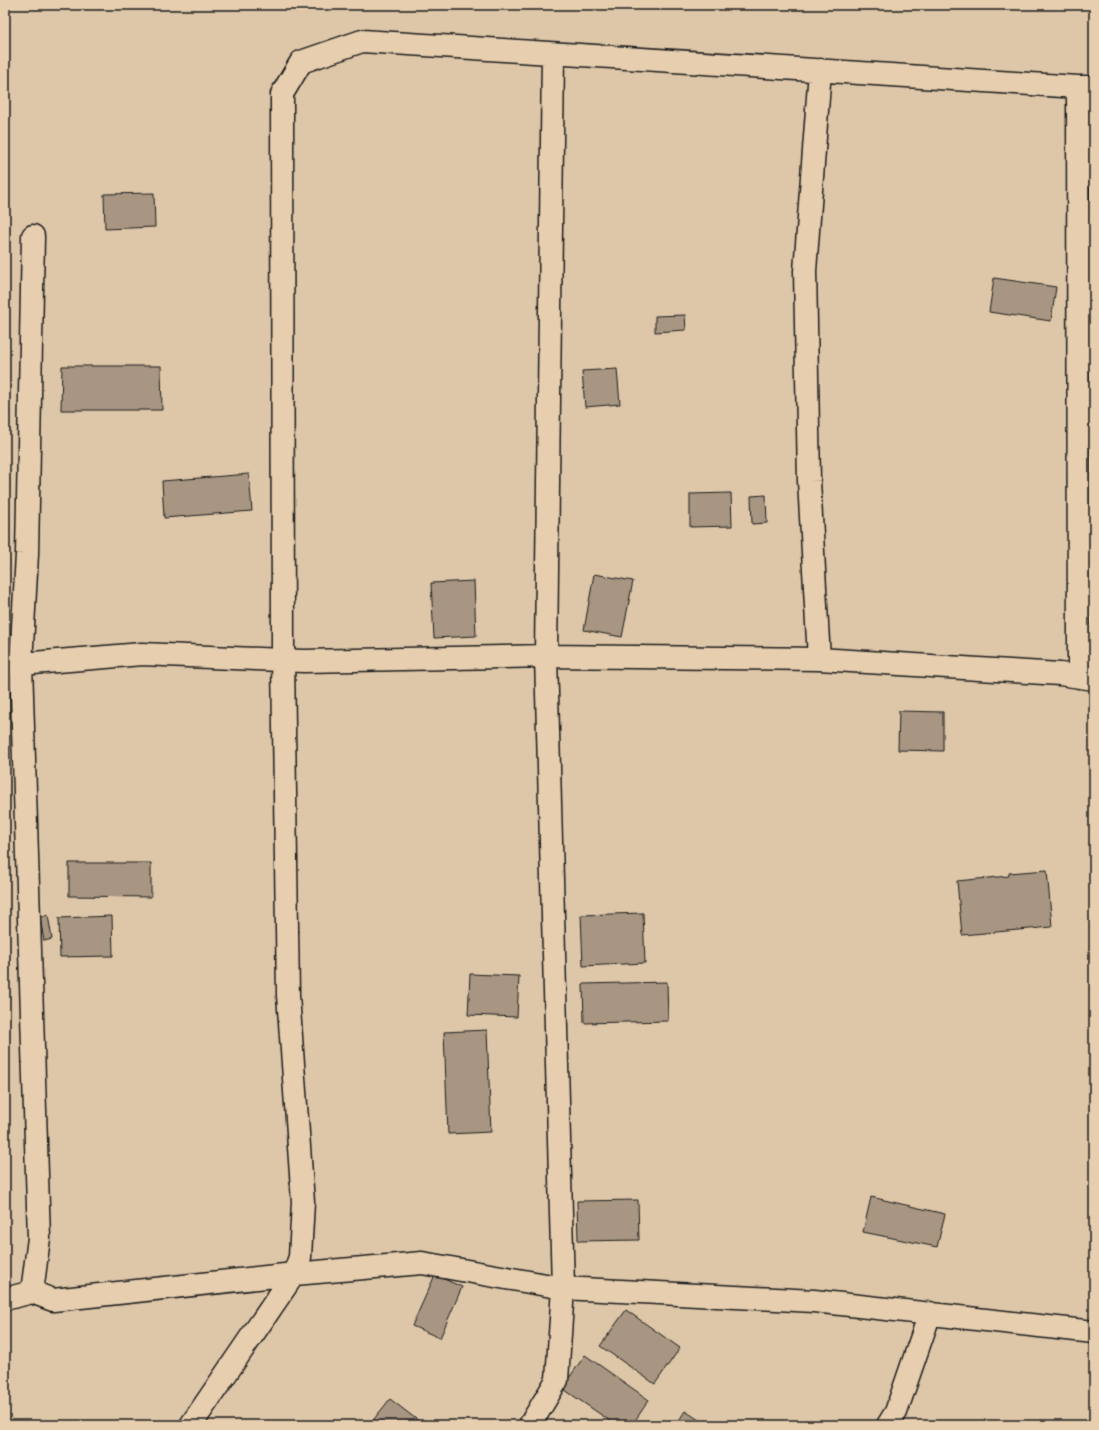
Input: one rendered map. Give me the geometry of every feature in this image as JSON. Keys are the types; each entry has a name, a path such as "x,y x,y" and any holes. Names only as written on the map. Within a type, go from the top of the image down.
{"street":[{"path":"13,663 142,654 283,660 304,661 546,656 819,659 1060,674 1086,678 1086,87 362,41 301,62 282,94 283,660 288,996 303,1202 300,1257 294,1274 191,1425"},
{"path":"530,1425 557,1380 563,1288 546,656 553,54"},
{"path":"819,659 809,481 805,271 820,70"},
{"path":"32,1292 40,1238 13,663 27,554 33,236"},
{"path":"5,1299 32,1292 53,1300 294,1274 422,1263 563,1288 814,1301 1094,1332"},
{"path":"888,1425 896,1412 930,1313"}],"building":[{"path":"154,193 155,227 105,229 104,194"},
{"path":"994,278 1056,287 1051,321 989,312"},
{"path":"685,315 686,330 655,332 655,316"},
{"path":"62,366 161,366 162,410 61,410"},
{"path":"617,369 620,404 585,407 582,371"},
{"path":"1091,385 1094,385 1094,403 1093,403"},
{"path":"249,474 252,511 164,518 162,481"},
{"path":"731,493 732,526 690,527 690,494"},
{"path":"766,495 767,523 752,524 751,496"},
{"path":"594,574 633,581 622,637 584,630"},
{"path":"474,581 476,636 434,638 431,583"},
{"path":"899,711 943,712 943,751 898,750"},
{"path":"69,863 151,863 151,897 69,896"},
{"path":"1047,870 1052,927 962,935 957,881 1009,876 1009,873"},
{"path":"643,913 645,963 583,966 581,915"},
{"path":"48,915 52,939 44,941 40,917"},
{"path":"112,916 113,956 60,957 59,918"},
{"path":"470,974 519,976 517,1017 468,1015"},
{"path":"667,982 668,1021 584,1023 583,984"},
{"path":"487,1030 491,1132 448,1134 444,1032"},
{"path":"871,1197 945,1214 937,1247 863,1232"},
{"path":"638,1200 639,1240 578,1241 577,1201"},
{"path":"435,1275 462,1287 440,1338 412,1326"},
{"path":"626,1310 680,1348 655,1384 600,1346"},
{"path":"585,1355 649,1400 632,1425 616,1425 562,1388"},
{"path":"390,1399 424,1425 370,1424"},
{"path":"685,1411 707,1425 676,1425"}]}
